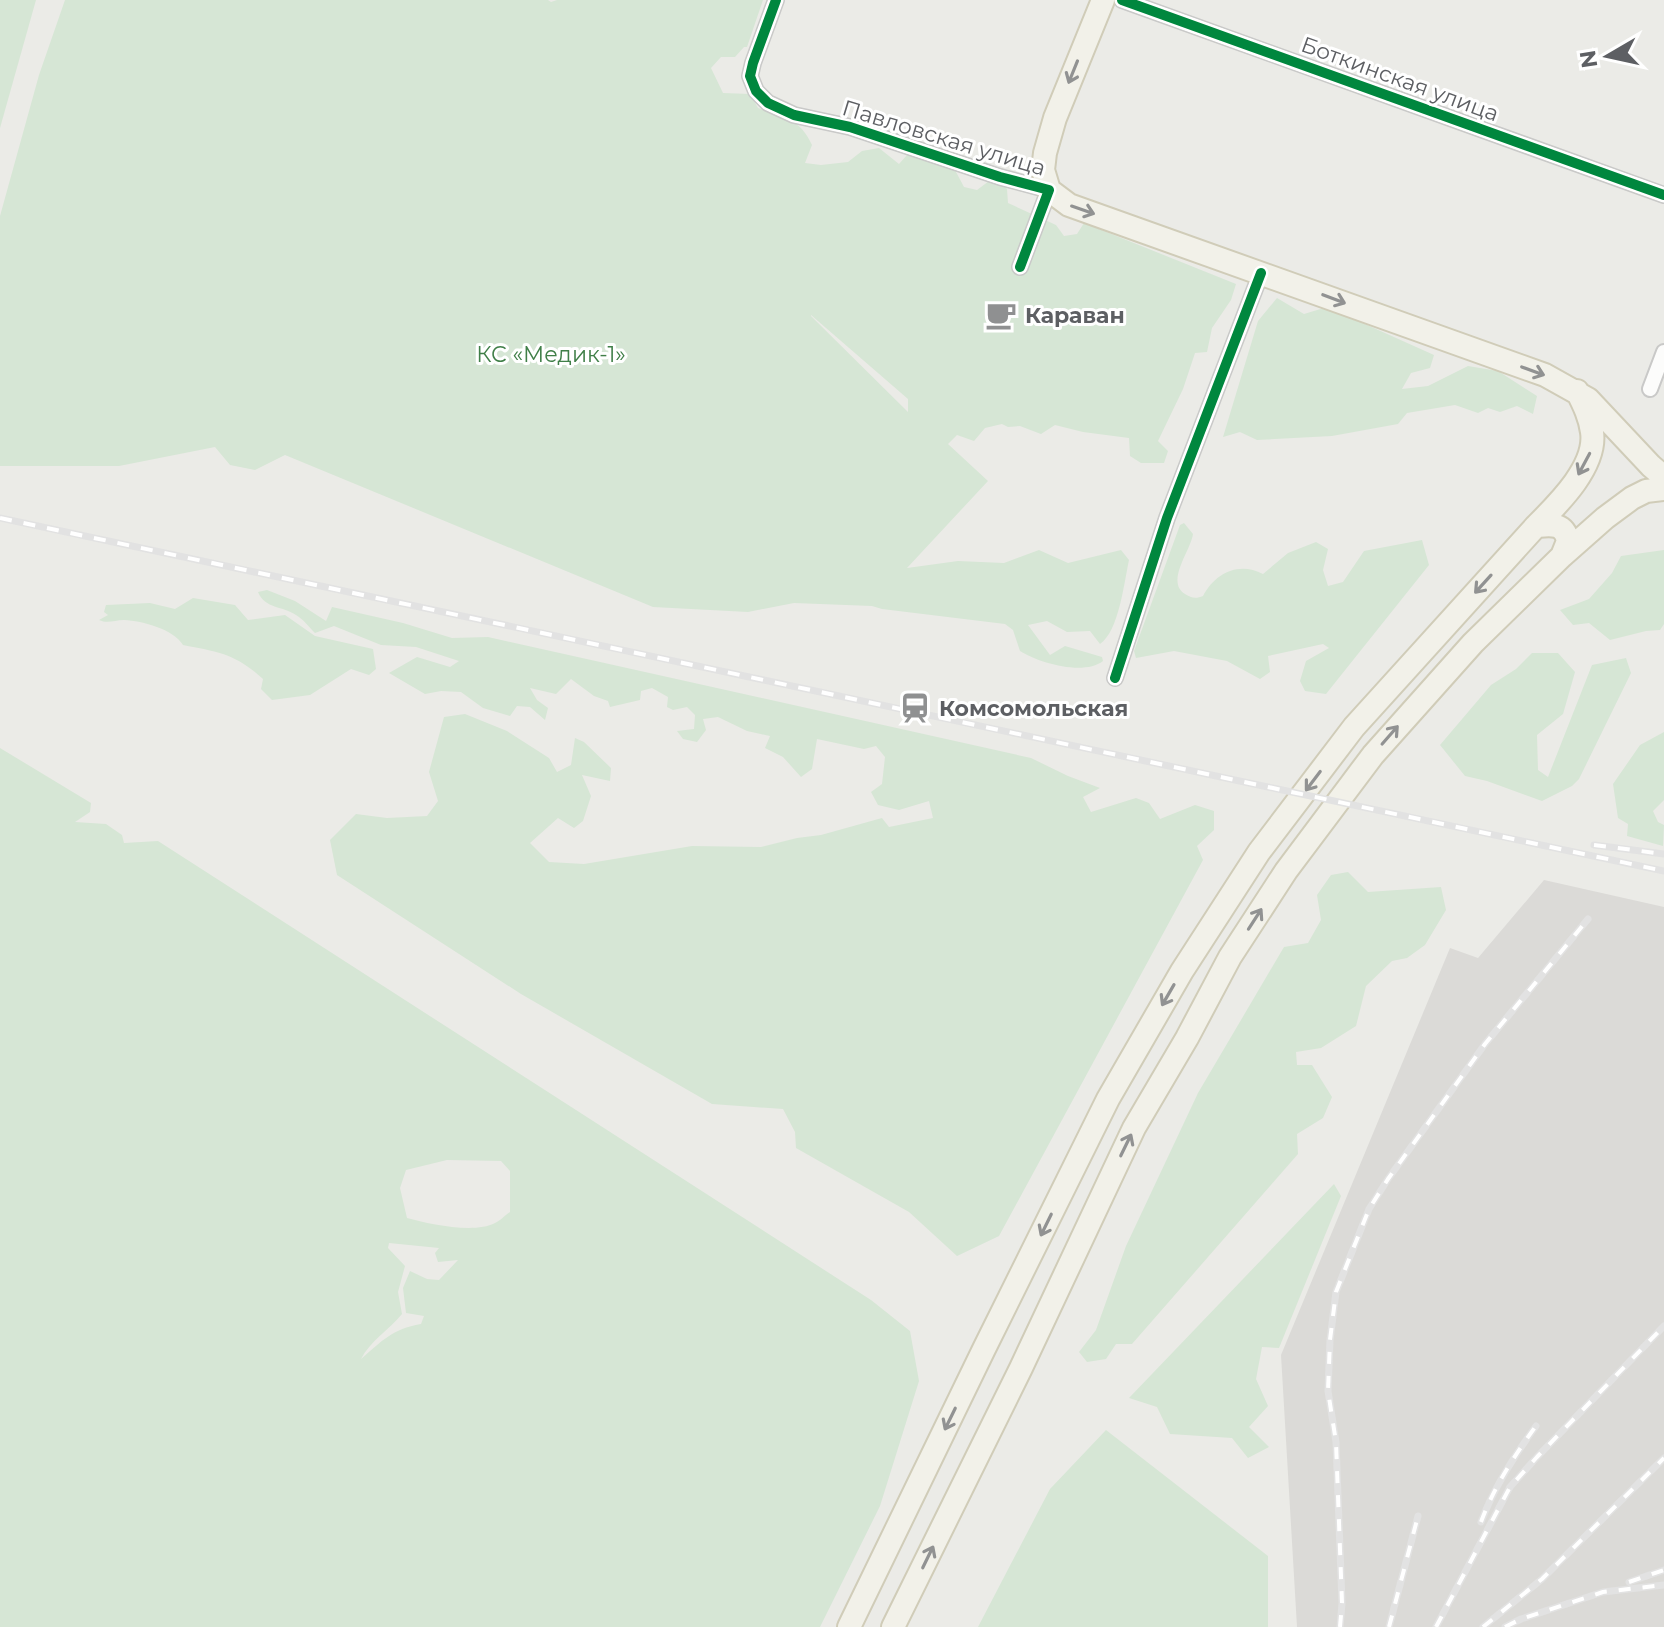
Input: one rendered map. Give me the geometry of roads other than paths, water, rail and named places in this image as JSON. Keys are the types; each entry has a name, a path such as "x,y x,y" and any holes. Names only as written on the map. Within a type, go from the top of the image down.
{"main road":[{"name":"Павловская улица","path":"1103,0 1055,118 1045,153 1043,170 1049,190 1069,205 1545,375 1588,399 1664,477"},
{"path":"849,1627 1101,1113 1182,971 1259,852 1354,727 1564,498 1590,454 1593,435 1588,411 1577,391"},
{"path":"893,1627 1021,1368 1134,1128 1230,957 1300,850 1373,755 1473,643 1605,518 1646,491 1664,489"},
{"path":"1536,526 1553,524 1564,531 1568,541 1562,556"}],"street":[{"name":"Павловская улица","path":"776,0 750,76 756,91 768,103 794,115 850,127 1049,190 1020,267"},
{"name":"Боткинская улица","path":"1122,0 1664,195"},
{"path":"1115,678 1167,518 1261,273"},
{"path":"1650,389 1664,352"}],"railway":[{"path":"0,518 1664,871"},
{"path":"1594,845 1664,854"},
{"path":"1340,1627 1342,1603 1336,1442 1328,1391 1336,1292 1369,1209 1388,1179 1485,1044 1588,919"},
{"path":"1436,1627 1510,1487 1664,1326"},
{"path":"1481,1522 1505,1472 1536,1426"},
{"path":"1483,1627 1542,1579 1664,1458"},
{"path":"1389,1627 1418,1516"},
{"path":"1629,1582 1664,1570"},
{"path":"1505,1627 1603,1592 1664,1585"}],"place":[{"name":"Караван","path":"1001,315"},
{"name":"Комсомольская","path":"915,708"}],"park label":[{"name":"КС «Медик-1»","path":"551,354"}]}
